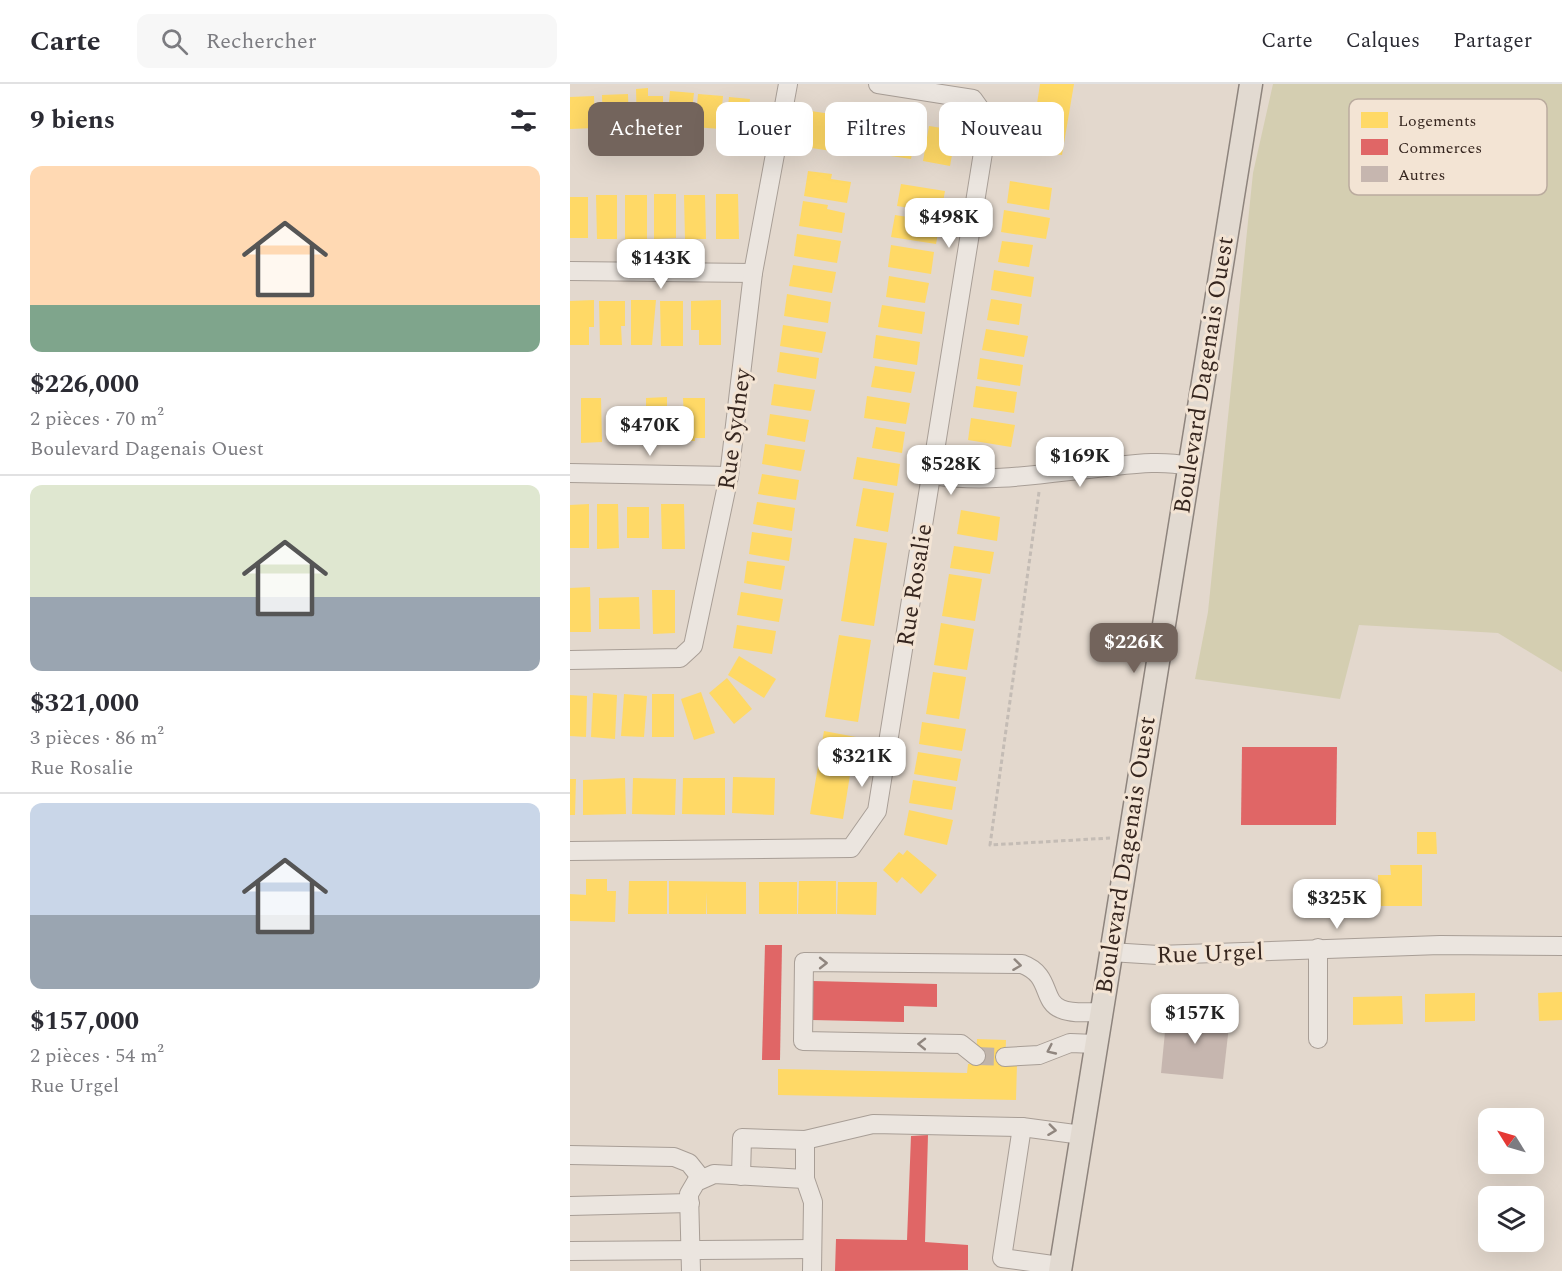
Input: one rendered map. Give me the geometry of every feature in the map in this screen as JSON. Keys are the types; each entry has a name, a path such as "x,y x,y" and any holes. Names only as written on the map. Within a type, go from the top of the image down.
{"main road":[{"name":"Boulevard Dagenais Ouest","path":"1060,1268 1251,84"}],"street":[{"name":"Rue Sydney","path":"570,660 680,658 693,646 729,476 753,273 788,84"},
{"name":"Rue Rosalie","path":"570,851 851,848 877,811 986,134 983,114 973,99 878,84"},
{"path":"570,271 753,273"},
{"path":"932,475 975,480 1152,462 1189,466"},
{"path":"570,473 729,476"},
{"name":"Rue Urgel","path":"1110,952 1158,955 1318,948 1562,946"},
{"path":"1318,948 1318,1039"},
{"path":"976,1056 961,1044 803,1041 804,963 1022,964 1042,977 1050,1000 1060,1009 1101,1012"},
{"path":"1005,1057 1039,1055 1071,1042 1096,1044"},
{"path":"741,1176 742,1138 806,1140 873,1124 1022,1127 1082,1135"},
{"path":"1022,1127 1001,1265 1060,1268"},
{"path":"806,1140 805,1179 813,1202 812,1271"},
{"path":"570,1155 674,1157 689,1163 701,1178"},
{"path":"691,1271 690,1203 692,1189 701,1178 714,1174 805,1179"},
{"path":"570,1206 690,1203"},
{"path":"570,1251 812,1249"}],"path":[{"path":"1041,475 990,845 1100,838 1128,839"}],"shaded area":[{"path":"1273,84 1562,84 1562,672 1498,633 1359,625 1340,699 1195,679 1208,612 1253,173"}],"building: Logements":[{"path":"1040,84 1074,84 1064,143 1064,102 1037,102"},
{"path":"648,88 648,96 663,96 663,102 636,102 636,89"},
{"path":"670,91 694,93 693,102 669,102"},
{"path":"628,94 628,102 602,102 602,95"},
{"path":"698,94 723,96 722,102 716,102 716,129 704,128 704,102 697,102"},
{"path":"594,96 594,102 588,102 588,128 570,129 570,97"},
{"path":"729,97 750,99 750,102 728,102"},
{"path":"813,111 825,113 825,150 813,148"},
{"path":"929,126 939,128 939,156 952,156 950,166 923,161 924,156 927,156"},
{"path":"891,156 912,156 911,159"},
{"path":"808,171 832,174 831,179 851,182 847,203 804,196"},
{"path":"1010,181 1052,188 1049,210 1007,203"},
{"path":"901,184 945,191 941,213 897,206"},
{"path":"654,194 676,194 676,238 654,239"},
{"path":"716,194 738,194 739,239 716,239"},
{"path":"596,195 617,195 617,239 597,239"},
{"path":"625,195 647,195 647,239 625,239"},
{"path":"684,195 705,195 706,239 685,239"},
{"path":"570,197 588,197 588,238 570,238"},
{"path":"803,201 828,205 827,209 845,213 842,233 799,226"},
{"path":"1004,210 1050,218 1046,239 1001,232"},
{"path":"895,215 940,222 936,244 891,237"},
{"path":"797,234 841,241 837,263 794,256"},
{"path":"1002,241 1033,245 1029,267 998,262"},
{"path":"891,245 934,252 931,274 888,267"},
{"path":"793,265 836,272 832,293 789,286"},
{"path":"994,270 1034,277 1031,297 991,290"},
{"path":"889,276 929,283 925,303 886,297"},
{"path":"787,294 831,302 828,323 784,316"},
{"path":"991,299 1022,304 1019,325 987,320"},
{"path":"594,300 594,327 589,327 589,345 570,345 570,301"},
{"path":"631,300 656,300 652,345 631,345"},
{"path":"721,300 721,345 699,345 699,330 691,330 691,301"},
{"path":"599,301 625,301 625,326 621,326 622,345 600,345"},
{"path":"660,301 683,301 683,346 661,346"},
{"path":"882,305 925,312 922,334 878,327"},
{"path":"783,325 826,332 822,353 780,346"},
{"path":"986,329 1028,336 1024,357 982,350"},
{"path":"876,335 920,342 917,365 873,358"},
{"path":"780,352 819,358 816,379 777,372"},
{"path":"980,358 1023,365 1020,386 977,379"},
{"path":"875,366 915,372 911,393 871,387"},
{"path":"774,384 815,390 811,411 771,405"},
{"path":"976,386 1017,392 1014,413 973,407"},
{"path":"867,396 910,403 906,424 864,418"},
{"path":"667,397 667,442 646,442 646,398"},
{"path":"581,398 601,398 602,442 581,443"},
{"path":"683,398 705,398 705,438 695,438 695,441 678,441 677,417 684,417"},
{"path":"613,409 635,409 635,439 613,439"},
{"path":"770,414 809,420 805,442 767,435"},
{"path":"971,418 1015,425 1011,447 968,440"},
{"path":"876,427 905,432 902,453 872,448"},
{"path":"765,444 805,450 801,471 762,464"},
{"path":"857,457 900,464 897,486 853,479"},
{"path":"762,474 799,480 796,500 758,494"},
{"path":"863,488 894,493 888,532 856,526"},
{"path":"757,502 795,508 792,531 753,524"},
{"path":"589,504 589,548 570,548 570,505"},
{"path":"597,504 618,504 619,548 597,549"},
{"path":"661,504 684,504 685,549 662,549"},
{"path":"627,507 649,507 649,538 627,538"},
{"path":"961,510 1000,517 997,541 957,534"},
{"path":"752,532 792,538 789,561 749,554"},
{"path":"854,538 887,543 874,626 841,621"},
{"path":"954,546 994,552 990,574 950,568"},
{"path":"747,561 785,566 781,590 744,583"},
{"path":"949,574 982,579 975,621 942,616"},
{"path":"590,587 591,632 570,632 570,588"},
{"path":"652,590 675,590 675,633 653,634"},
{"path":"741,592 783,599 779,622 737,615"},
{"path":"639,597 640,629 599,629 599,598"},
{"path":"941,623 974,629 967,670 934,665"},
{"path":"737,625 776,631 772,654 733,648"},
{"path":"839,635 871,640 858,722 825,717"},
{"path":"739,656 776,679 764,698 728,675"},
{"path":"933,672 966,677 959,719 926,714"},
{"path":"727,678 752,709 734,724 709,693"},
{"path":"701,692 715,733 694,740 681,699"},
{"path":"593,693 617,695 615,739 591,737"},
{"path":"624,694 647,696 644,737 621,736"},
{"path":"652,694 674,694 674,737 652,737"},
{"path":"570,695 587,696 586,737 570,736"},
{"path":"922,722 966,729 962,751 919,744"},
{"path":"824,731 856,737 843,819 810,814"},
{"path":"918,752 961,759 957,781 914,774"},
{"path":"733,777 775,778 774,815 732,813"},
{"path":"625,778 626,814 583,815 583,780"},
{"path":"633,778 676,779 675,815 632,814"},
{"path":"683,778 725,778 725,815 682,814"},
{"path":"570,779 576,779 575,815 570,815"},
{"path":"913,780 956,787 952,810 909,803"},
{"path":"909,810 953,820 947,845 904,835"},
{"path":"1417,832 1436,832 1437,854 1417,854"},
{"path":"907,850 937,875 921,894 902,877 897,883 883,870 899,852 903,855"},
{"path":"1390,865 1422,865 1422,906 1378,906 1378,875 1391,875"},
{"path":"586,879 607,879 607,891 616,891 615,922 570,921 570,894 586,895"},
{"path":"629,881 667,881 667,914 628,914"},
{"path":"669,881 746,882 746,914 707,914 707,892 706,914 669,914"},
{"path":"799,881 836,881 836,914 798,914"},
{"path":"759,882 797,882 797,914 759,914"},
{"path":"838,882 877,882 876,915 837,914"},
{"path":"1562,992 1562,1020 1539,1021 1538,993"},
{"path":"1475,993 1475,1021 1425,1022 1425,994"},
{"path":"1402,996 1403,1024 1353,1025 1353,997"},
{"path":"977,1039 1006,1040 1005,1063 1017,1063 1016,1100 778,1095 778,1069 967,1073 968,1064 976,1064"}],"building: Commerces":[{"path":"1242,747 1337,747 1336,825 1241,825"},
{"path":"765,945 782,945 780,1060 762,1060"},
{"path":"813,981 937,984 937,1007 904,1006 904,1022 812,1020"},
{"path":"928,1135 925,1242 968,1245 968,1270 835,1271 836,1239 907,1240 911,1136"}],"building: Autres":[{"path":"1167,1011 1230,1017 1223,1079 1161,1073"}],"tunnel":[{"path":"976,1056 1005,1057"}]}
